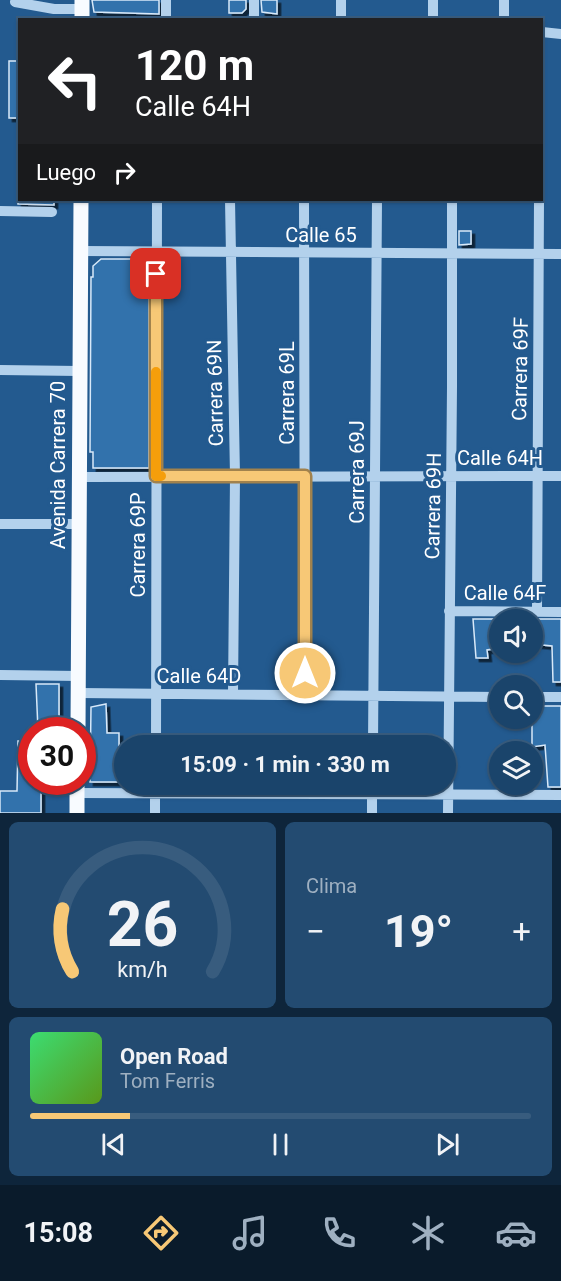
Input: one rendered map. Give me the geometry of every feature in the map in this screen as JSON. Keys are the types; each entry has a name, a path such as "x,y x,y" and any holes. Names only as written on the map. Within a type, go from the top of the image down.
{"main road":[{"name":"Avenida Carrera 70","path":"78,717 81,201"},
{"path":"77,795 77,813"}],"street":[{"path":"166,0 166,18"},
{"path":"254,0 254,18"},
{"path":"341,0 341,18"},
{"path":"433,0 433,18"},
{"path":"504,0 504,18"},
{"path":"15,2 54,9 82,10"},
{"path":"543,32 561,34"},
{"name":"Carrera 69P","path":"156,735 157,201"},
{"name":"Carrera 69N","path":"230,201 235,476 233,694"},
{"name":"Carrera 69L","path":"304,201 305,695"},
{"name":"Carrera 69J","path":"373,735 376,201"},
{"name":"Carrera 69H","path":"448,735 452,201"},
{"name":"Carrera 69F","path":"537,609 538,201"},
{"path":"0,211 52,212"},
{"name":"Calle 65","path":"81,251 561,254"},
{"path":"0,370 79,371"},
{"name":"Calle 64H","path":"78,477 561,476"},
{"path":"0,524 78,524"},
{"name":"Calle 64F","path":"449,611 489,611"},
{"name":"Calle 64F","path":"543,612 561,612"},
{"path":"0,675 79,676"},
{"name":"Calle 64D","path":"79,693 489,697"},
{"path":"543,697 561,697"},
{"path":"96,787 114,788"},
{"path":"456,794 561,795"},
{"path":"155,795 155,813"},
{"path":"372,795 372,813"},
{"name":"Carrera 69H","path":"447,813 448,795"}],"building":[{"path":"92,0 159,0 159,14 94,12"},
{"path":"229,0 246,0 246,9 242,13 229,13"},
{"path":"261,0 277,0 277,14 262,12"},
{"path":"9,61 18,61 18,118 9,118"},
{"path":"18,201 54,201 54,205 18,204"},
{"path":"459,231 471,231 471,244 459,245"},
{"path":"101,259 149,259 149,468 93,468 93,452 90,452 91,277 93,277 93,266"},
{"path":"473,619 489,619 488,658 476,658"},
{"path":"543,619 561,619 561,682 553,682 552,646 543,645"},
{"path":"36,684 59,684 59,717 37,717"},
{"path":"106,704 107,733 119,733 119,735 114,735 114,782 96,782 96,717 91,717 91,707"},
{"path":"543,706 561,706 561,787 548,787 545,745 543,745 543,741 532,741 532,729 543,729"},
{"path":"18,741 18,795 41,795 41,813 0,813 0,791 17,791"}],"slow traffic":[{"path":"156,372 156,476 161,476"}],"route":[{"path":"156,274 156,476 305,476 305,673"}]}
